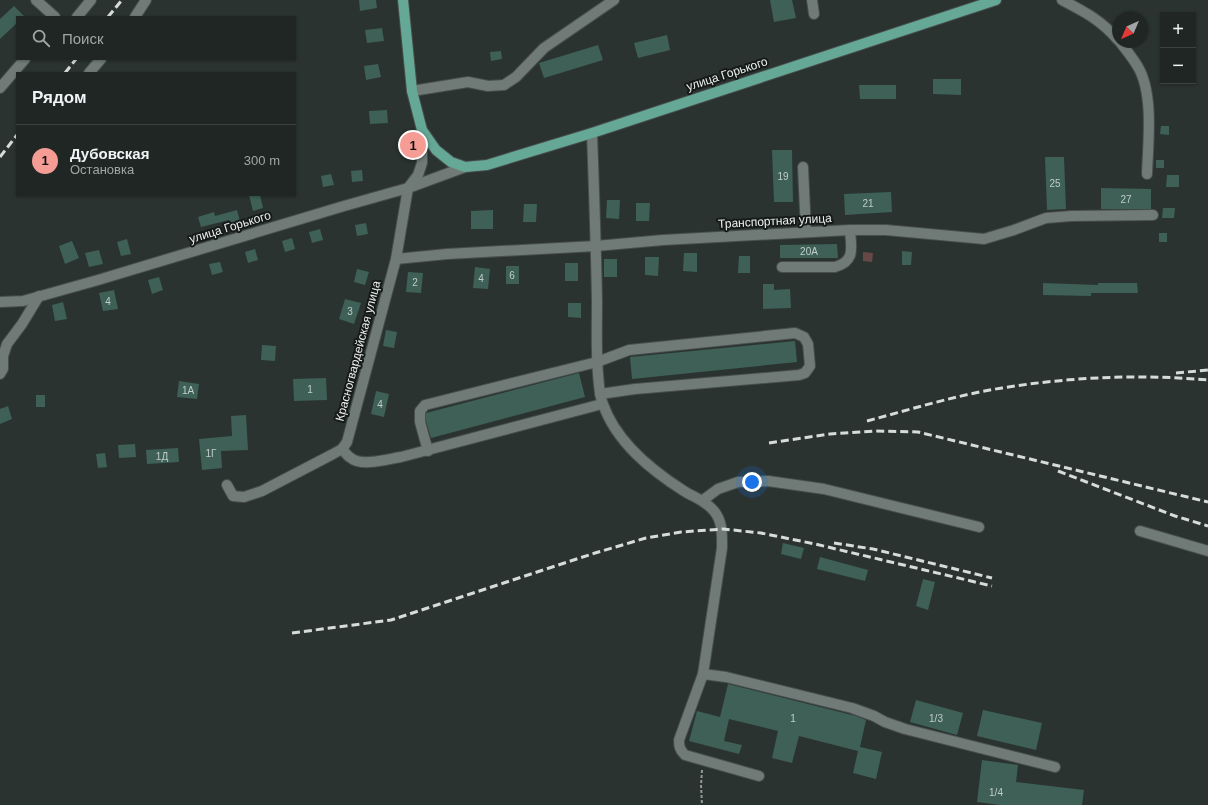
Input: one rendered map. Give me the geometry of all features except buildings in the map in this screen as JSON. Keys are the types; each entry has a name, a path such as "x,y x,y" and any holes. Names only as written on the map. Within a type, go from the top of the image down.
{"main road":[{"path":"403,0 412,91"},
{"name":"улица Горького","path":"412,91 422,130 436,150 451,162 465,167 487,165 996,0"}],"lane":[{"path":"36,0 54,16"},
{"path":"78,16 91,0"},
{"path":"136,16 146,0"},
{"path":"412,91 468,82 488,86 504,85 516,77 544,48 614,0"},
{"path":"812,0 814,14"},
{"path":"1062,0 1107,27 1112,33"},
{"path":"1124,48 1139,68 1145,84 1149,106 1147,174"},
{"path":"0,88 24,60"},
{"path":"90,72 100,60"},
{"name":"Красногвардейская улица","path":"342,449 347,442 396,259 408,188 418,175 422,163 422,130"},
{"path":"592,132 596,246 597,362 601,399 617,431 627,444 657,473 686,492 703,500 715,512 722,529 722,548 703,674 679,740 681,751 685,755 703,761 759,776"},
{"name":"улица Горького","path":"0,302 23,301 105,278 408,188 465,167"},
{"path":"803,167 806,232"},
{"name":"Транспортная улица","path":"396,259 448,254 596,246 663,240 850,230 886,230 984,239 1046,218 1071,216 1153,215"},
{"path":"782,267 836,267 840,265 849,260 851,253 850,230"},
{"path":"0,374 7,344 22,324 39,296"},
{"path":"227,485 233,496 244,497 262,491 342,449 352,459 361,462 373,462 401,457 428,451 635,389 799,375 806,373 810,366 808,344 804,337 795,333 629,350 597,362 425,405 420,411 420,422 428,451"},
{"path":"703,500 718,489 738,482 768,481 824,489 979,527"},
{"path":"1140,532 1208,551"},
{"path":"703,674 726,677 852,708 905,729 1055,767"}],"path":[{"path":"702,805 700,785 703,761"}],"shaded area":[{"path":"863,252 873,253 872,262 863,261"}],"railway":[{"path":"109,16 122,0"},
{"path":"66,72 75,60"},
{"path":"0,157 16,136"},
{"path":"1176,373 1208,370"},
{"path":"867,421 968,394 1028,384 1079,379 1131,377 1208,380"},
{"path":"769,443 830,434 876,431 918,432 1208,502"},
{"path":"1058,471 1175,516 1208,526"},
{"path":"292,633 391,620 595,553 646,538 681,532 723,529 761,533 815,544 992,586"},
{"path":"834,543 873,549 992,578"}],"place":[{"name":"Дубовская","path":"413,145"}]}
